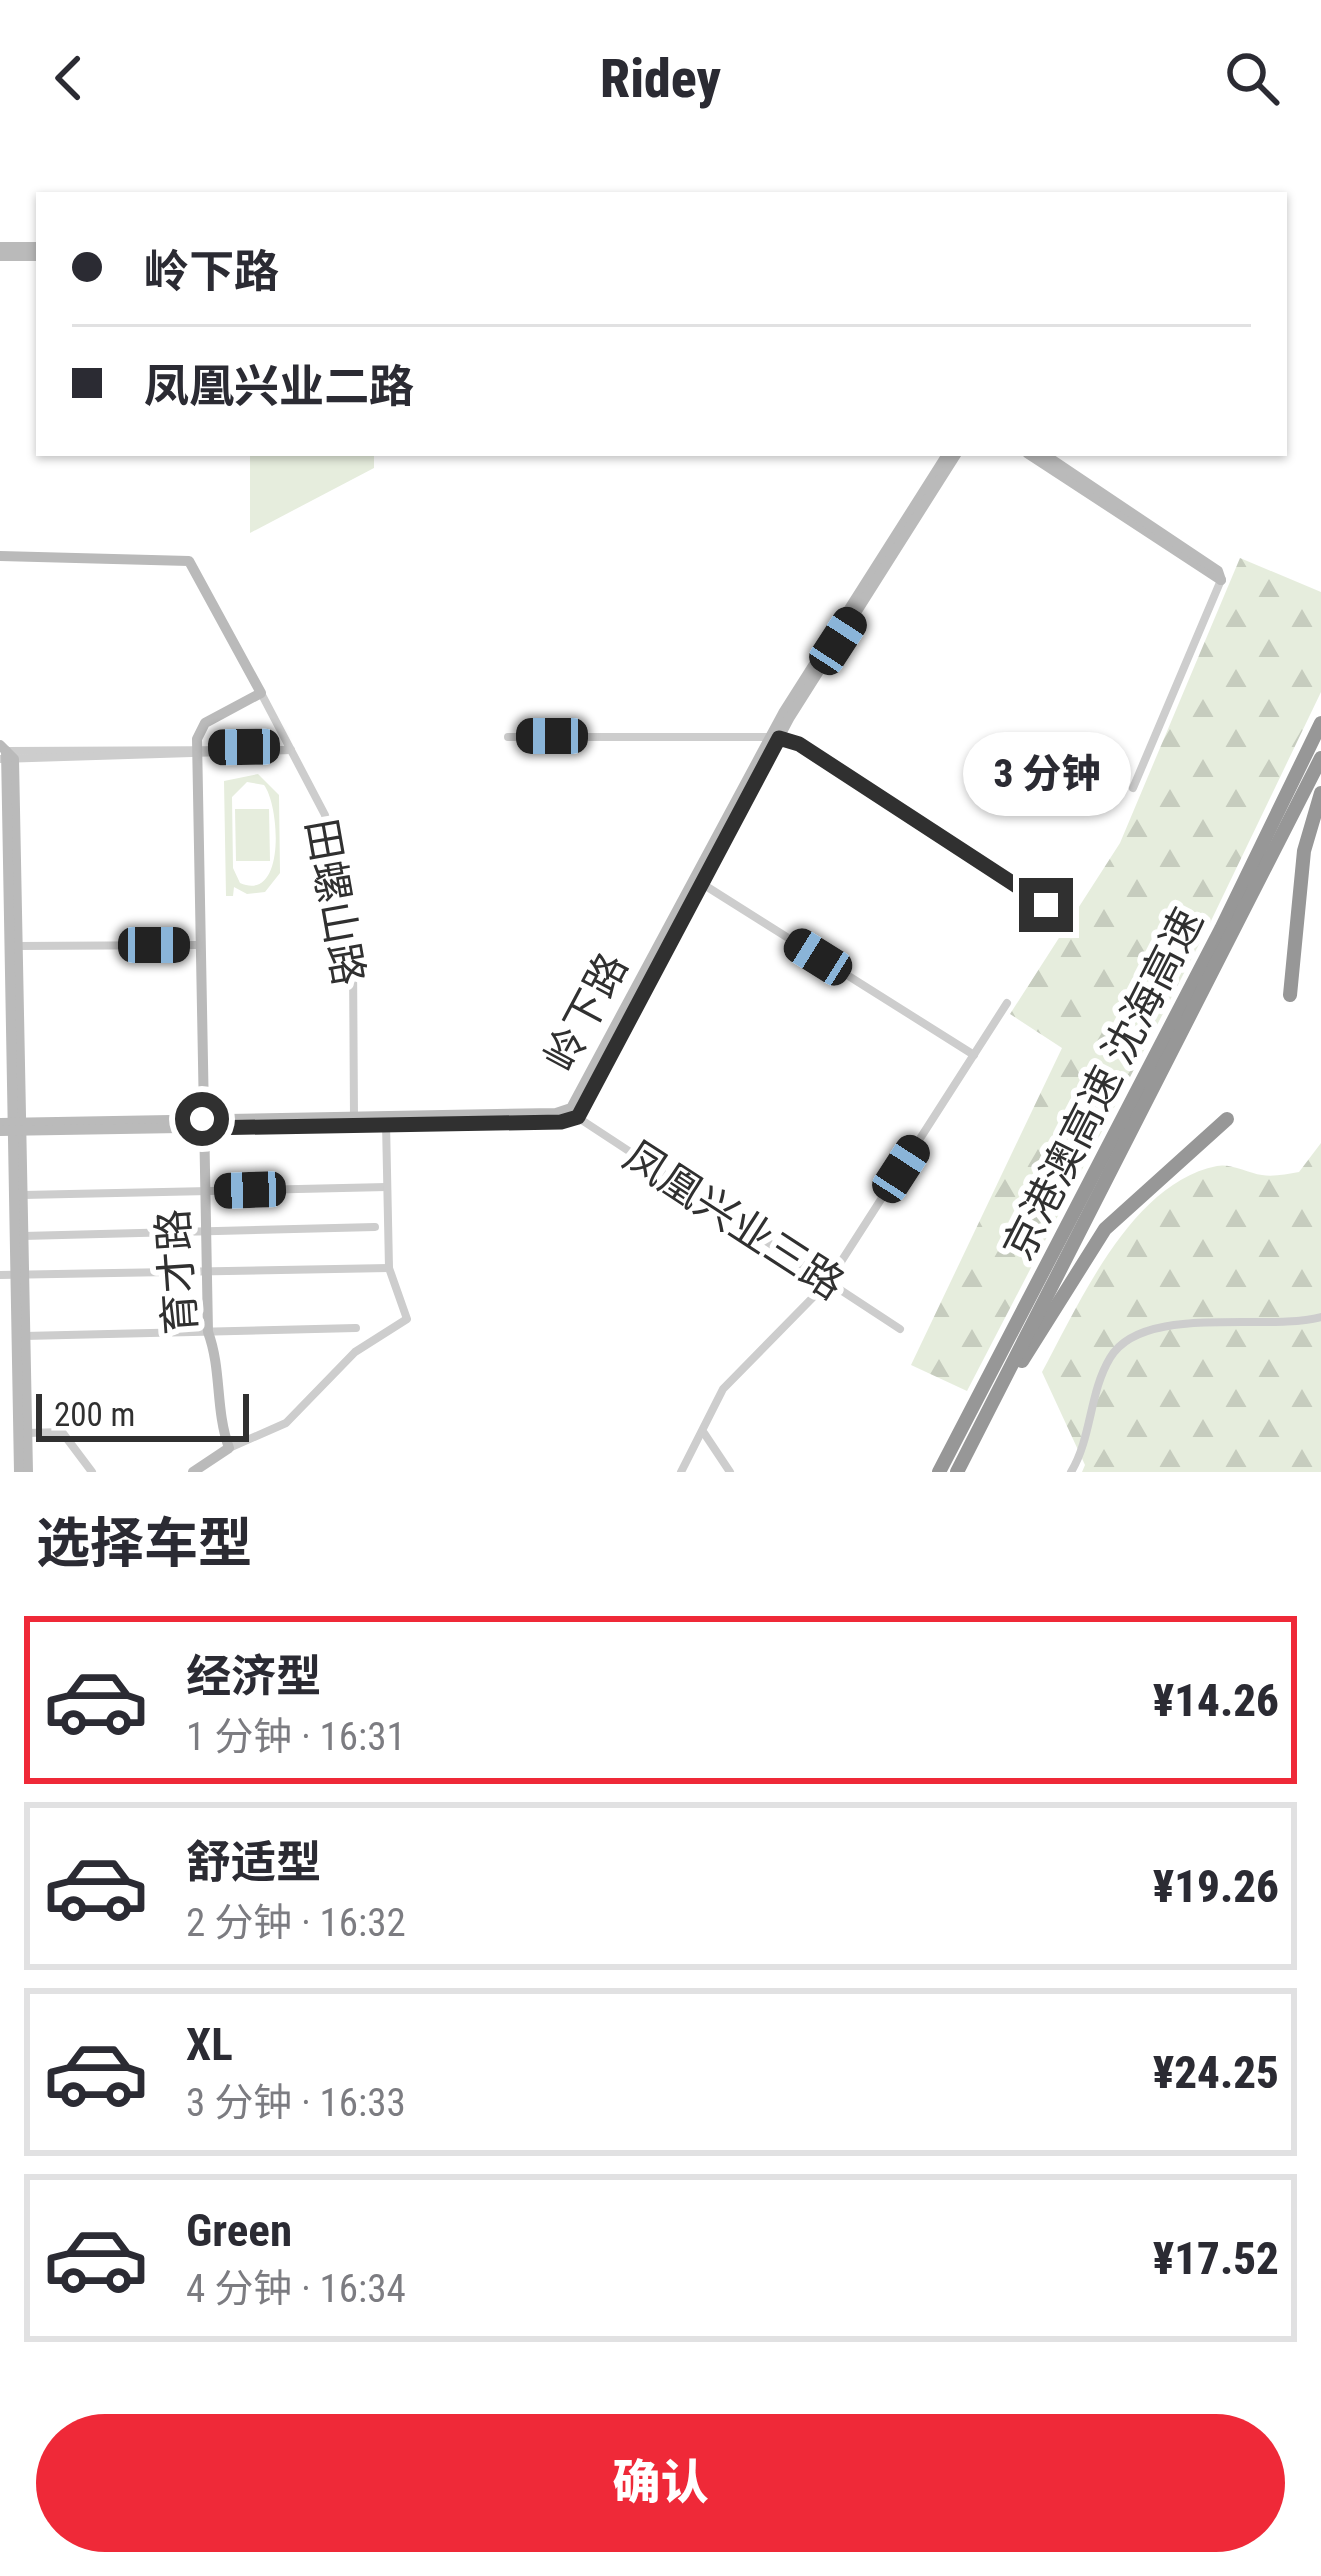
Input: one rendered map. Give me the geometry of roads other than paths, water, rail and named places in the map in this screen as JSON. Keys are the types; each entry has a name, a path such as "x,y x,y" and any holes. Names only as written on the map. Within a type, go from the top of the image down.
{"highway":[{"name":"京港澳高速 沈海高速","path":"939,1472 1231,910 1321,723"},
{"name":"京港澳高速 沈海高速","path":"957,1472 1321,758"},
{"path":"1290,995 1304,851 1321,793"},
{"path":"997,1394 1039,1338 1105,1229 1227,1119"}],"street":[{"path":"0,252 36,252"},
{"name":"岭下路","path":"9,1127 573,1114 775,737 946,456"},
{"name":"岭下路","path":"775,737 955,456"},
{"path":"1032,456 1221,580"},
{"path":"1046,456 1218,571 1221,580 1133,788"},
{"path":"0,556 189,561 261,693 202,725 197,752"},
{"name":"田螺山路","path":"261,693 325,815 352,958 354,1121"},
{"path":"508,736 775,737 799,744 1046,905"},
{"path":"23,1472 18,1166 9,1127 17,1090 14,946 4,754 290,750"},
{"name":"育才路","path":"197,752 208,1332 216,1352 218,1416 230,1448"},
{"path":"698,881 974,1055"},
{"path":"14,946 200,945"},
{"path":"681,1472 723,1389 828,1282 1007,1003"},
{"path":"17,1090 31,1113 53,1126 32,1141 18,1166"},
{"path":"17,1090 9,1127 18,1166"},
{"name":"凤凰兴业三路","path":"573,1114 900,1329"},
{"path":"201,1470 230,1448 286,1423 355,1352 407,1319 389,1268 386,1120"},
{"path":"18,1196 387,1186"},
{"path":"19,1236 375,1227"},
{"path":"0,1275 389,1268"},
{"path":"1071,1472 1085,1443 1106,1364 1130,1337 1162,1327 1321,1317"},
{"path":"21,1336 356,1328"},
{"path":"21,1336 27,1433 23,1472"},
{"path":"703,1431 730,1472"},
{"path":"27,1433 62,1432 92,1472"}]}
